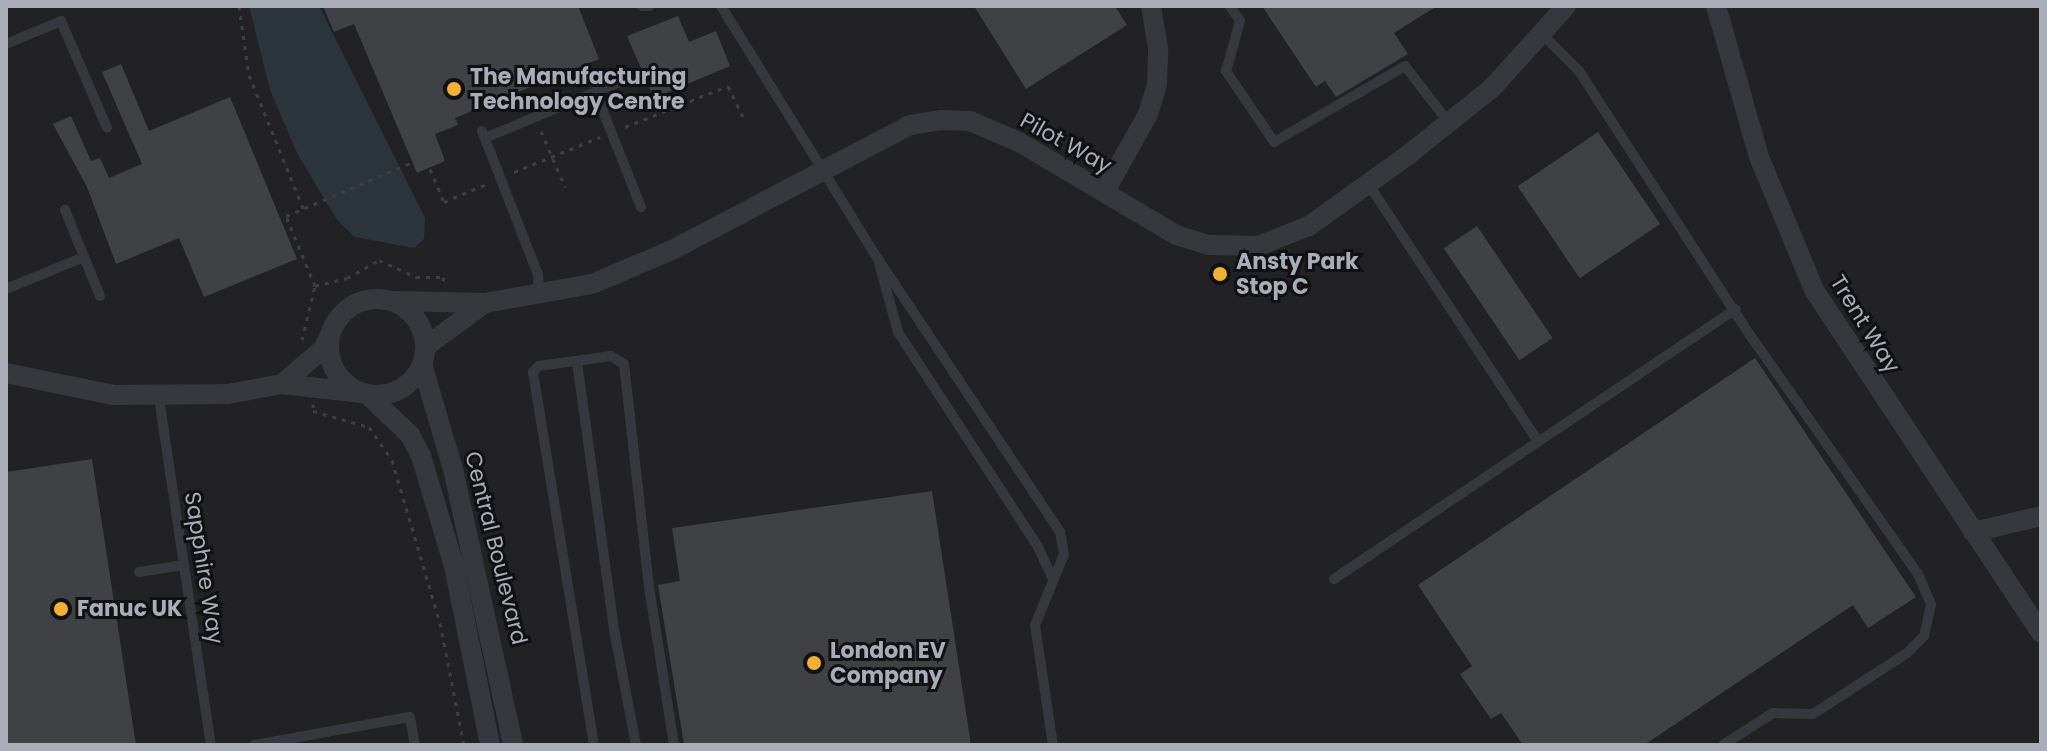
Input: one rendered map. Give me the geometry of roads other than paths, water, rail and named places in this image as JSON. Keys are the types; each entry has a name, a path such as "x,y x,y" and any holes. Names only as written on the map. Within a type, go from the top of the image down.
{"street":[{"path":"1105,191 1148,114 1157,84 1151,6"},
{"name":"Pilot Way","path":"391,301 485,303 592,284 672,250 910,125 970,121 1019,142 1176,235 1234,247 1282,239 1369,185 1492,88 1566,6"},
{"name":"Trent Way","path":"1716,6 1759,157 1814,290 2041,633"},
{"path":"6,373 99,393 159,398 228,394 282,384 365,394 405,387 424,356 415,317 391,301 377,298 351,306 332,328 324,348 282,384"},
{"name":"Pilot Way","path":"424,356 485,303"},
{"path":"332,328 329,358 335,372 365,394"},
{"name":"Central Boulevard","path":"424,356 453,469 513,745"},
{"name":"Central Boulevard","path":"365,394 410,435 421,456 454,566 490,745"},
{"path":"1973,532 2041,516"}],"lane":[{"path":"642,6 649,6"},
{"path":"721,6 878,259 1060,532 1064,554 1052,577 1035,625 1053,745"},
{"path":"1230,6 1240,21 1226,71 1274,142 1405,66 1449,123"},
{"path":"6,44 61,21 107,128"},
{"path":"1542,34 1579,71 1736,309 1918,574 1931,604 1924,636 1907,653 1813,714 1773,713 1723,745"},
{"path":"539,293 538,275 484,135 627,79"},
{"path":"595,91 641,207"},
{"path":"1369,185 1538,441"},
{"path":"65,210 100,296"},
{"path":"6,289 84,257"},
{"path":"878,259 898,332 1038,547 1052,577"},
{"path":"1334,579 1736,309"},
{"path":"594,745 533,372 539,366 611,356 624,364 649,587 674,745"},
{"path":"577,362 615,635 636,745"},
{"name":"Sapphire Way","path":"159,398 211,745"},
{"path":"139,572 183,565"},
{"path":"254,745 410,717 415,745"}],"place":[{"name":"The Manufacturing Technology Centre","path":"454,89"},
{"name":"Ansty Park Stop C","path":"1220,274"},
{"name":"Fanuc UK","path":"61,609"},
{"name":"London EV Company","path":"814,663"}]}
